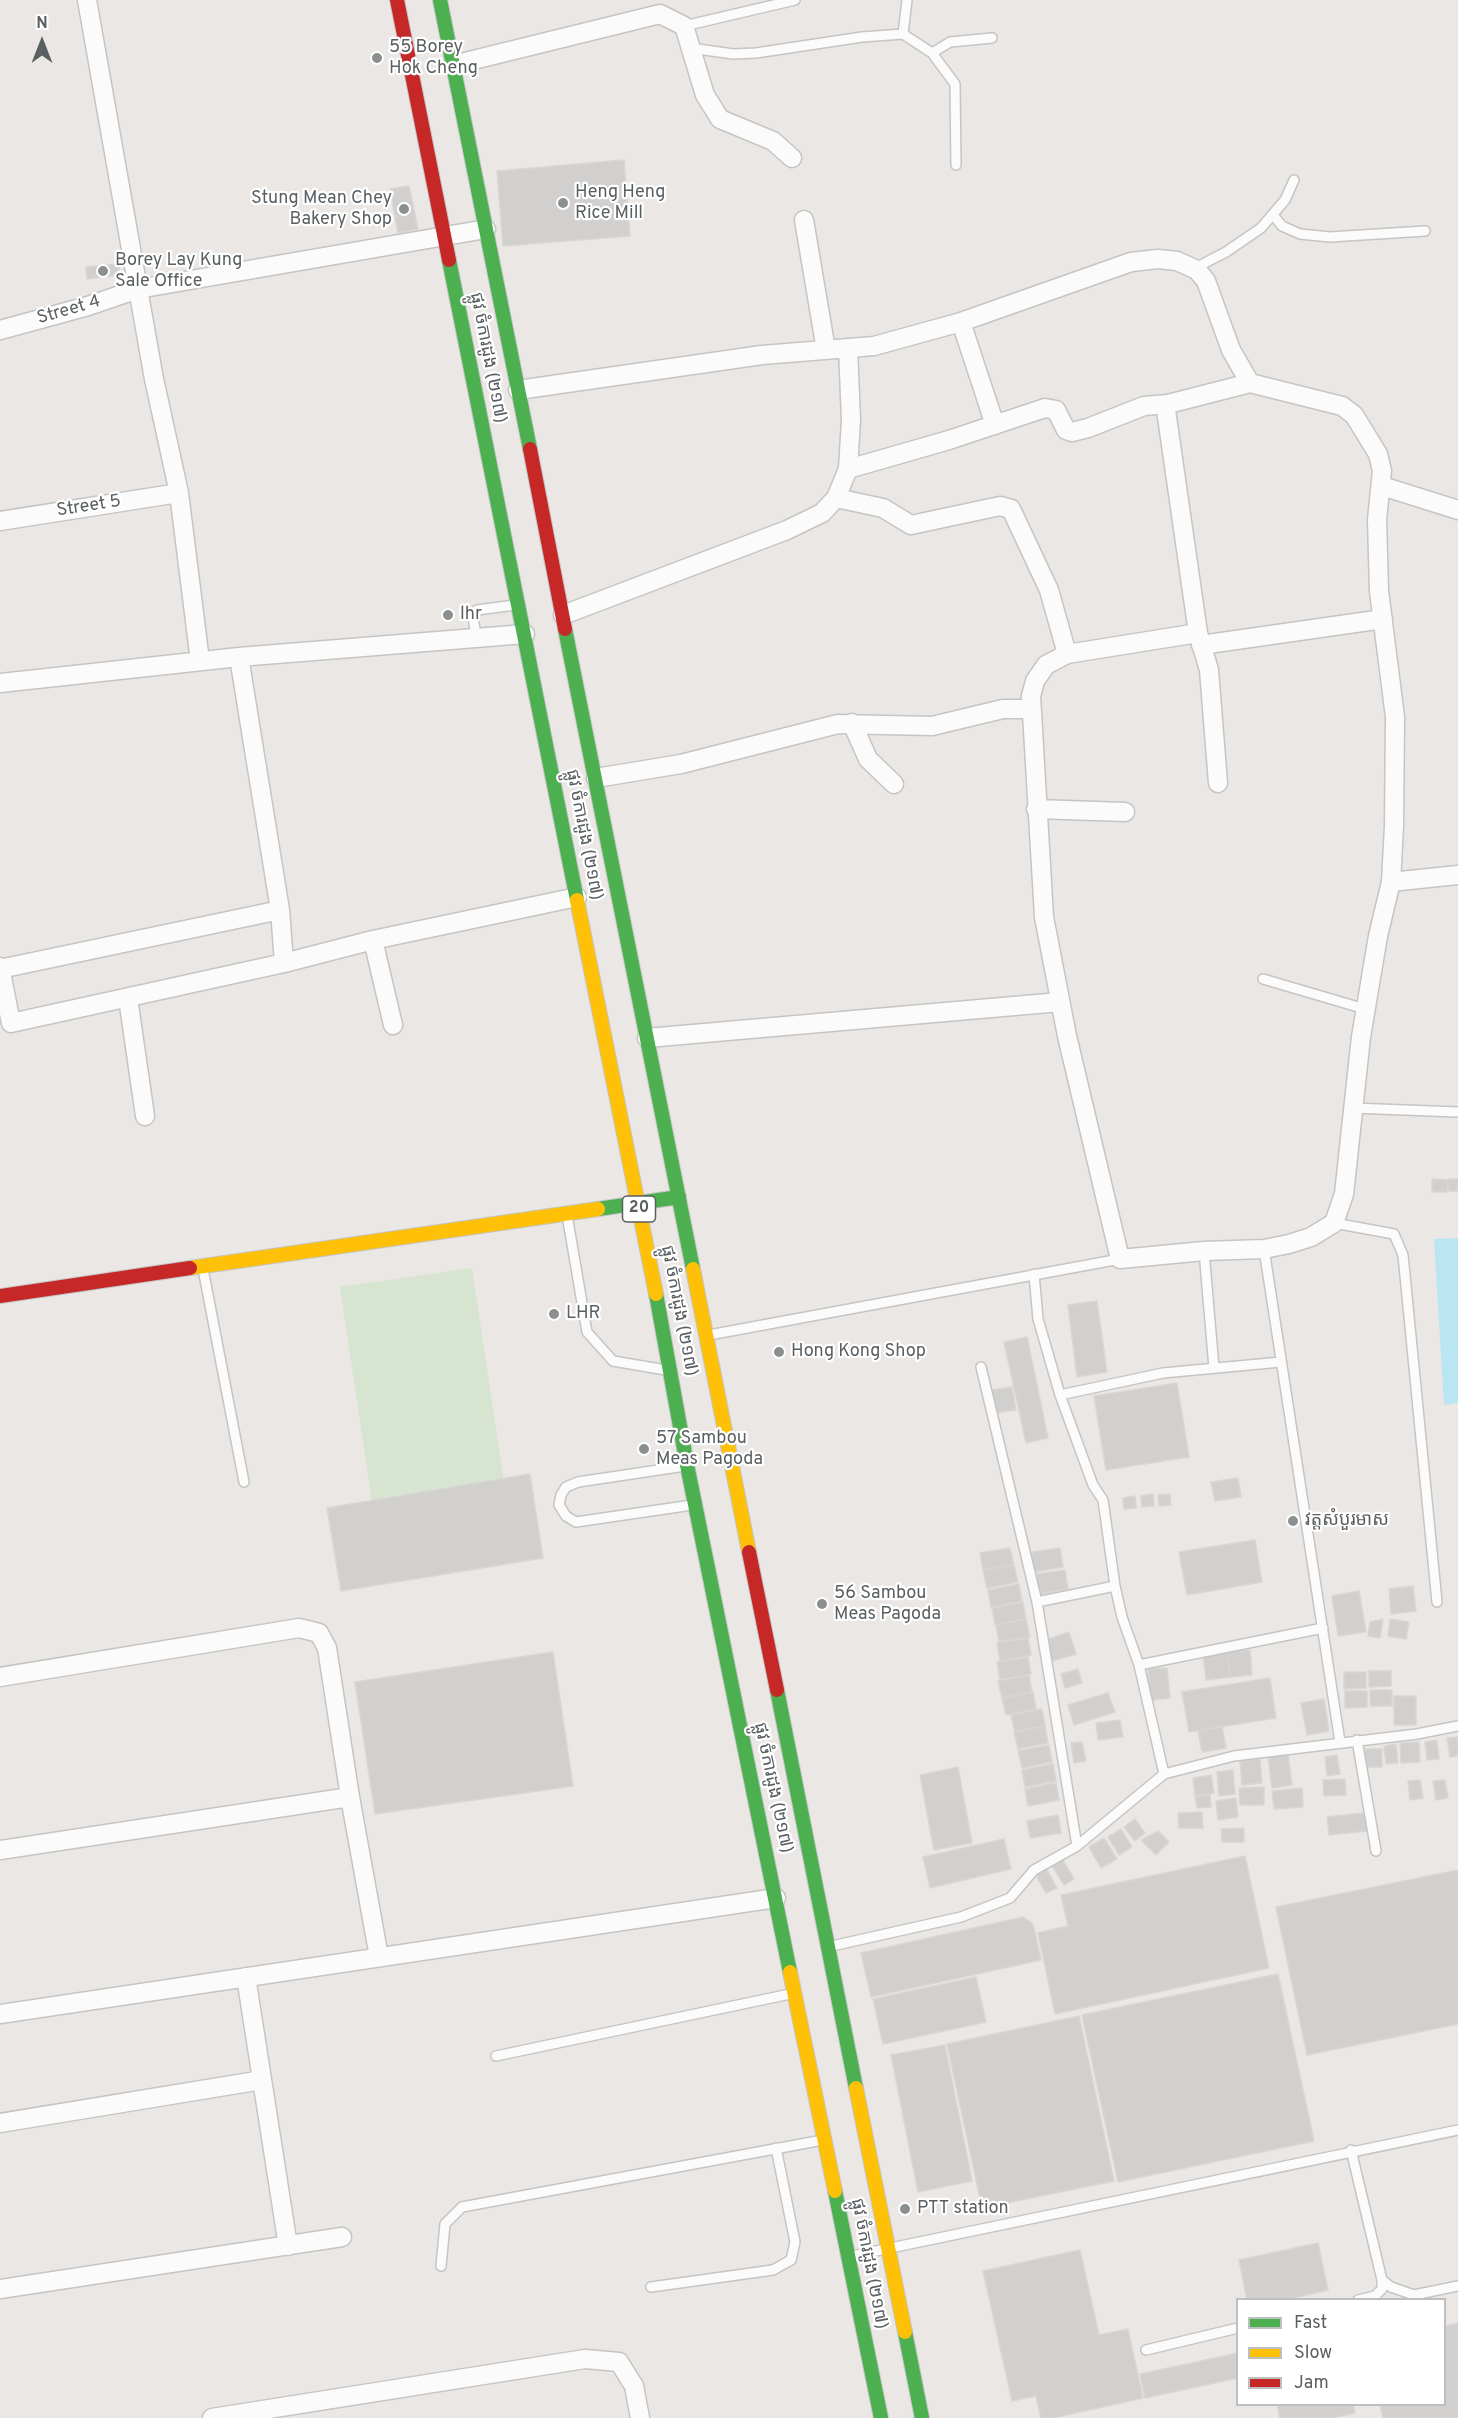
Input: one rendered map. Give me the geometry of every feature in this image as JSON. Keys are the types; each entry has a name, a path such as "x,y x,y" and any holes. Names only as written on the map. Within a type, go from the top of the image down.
{"main road":[{"name":"ផ្លូវ ចំការដូង (២១៧)","path":"397,0 638,1203 687,1466 881,2418"},
{"name":"ផ្លូវ ចំការដូង (២១៧)","path":"440,0 922,2418"},
{"path":"0,1296 679,1197"}],"street":[{"path":"87,0 138,289 179,494 200,661"},
{"path":"453,65 660,14 684,26 705,95 720,119 773,141 792,158"},
{"path":"804,220 825,350"},
{"name":"Street 4","path":"0,330 88,306 138,289 486,229"},
{"path":"518,390 762,355 874,346 961,322 1131,262 1158,259 1177,261 1195,268 1206,281 1231,350 1251,383"},
{"path":"961,322 995,425"},
{"path":"563,615 787,530 822,513 836,498 849,469 851,420 848,348"},
{"path":"849,469 1050,408 1059,414 1066,430 1077,432 1144,406 1168,404 1251,383 1342,406 1354,415 1378,454 1382,486 1377,520 1383,619 1395,717 1391,882 1378,936 1365,1009 1344,1194 1334,1223 1311,1237 1264,1249 1120,1258 1059,1002 1044,917 1031,709 1035,681 1046,665 1067,654 1383,619"},
{"path":"1168,404 1166,410 1199,639 1209,670 1218,783"},
{"path":"1382,486 1458,510"},
{"name":"Street 5","path":"0,521 179,494"},
{"path":"836,498 883,508 911,525 1000,506 1011,509 1049,590 1067,654"},
{"path":"0,683 239,657 525,634"},
{"path":"239,657 280,910 284,963"},
{"path":"596,778 681,764 816,729 852,723 932,726 1003,709 1031,709"},
{"path":"852,723 868,759 894,784"},
{"path":"1036,809 1125,812"},
{"path":"1391,882 1458,875"},
{"path":"280,910 0,968 10,1023 284,963 373,940 577,897"},
{"path":"373,940 393,1025"},
{"path":"128,998 145,1116"},
{"path":"647,1038 1059,1002"},
{"path":"0,1677 299,1628 319,1633 327,1648 350,1797 379,1957"},
{"path":"0,1850 350,1797"},
{"path":"0,2014 776,1898"},
{"path":"246,1977 288,2246"},
{"path":"0,2123 262,2080"},
{"path":"0,2289 342,2237"},
{"path":"212,2418 585,2359 619,2362 634,2386 640,2418"}],"lane":[{"path":"684,26 795,0"},
{"path":"903,34 907,0"},
{"path":"691,48 733,54 756,53 903,34 932,53 955,84 956,165"},
{"path":"932,53 950,42 992,38"},
{"path":"1195,268 1248,238 1274,216 1285,200 1294,180"},
{"path":"1274,216 1282,226 1300,234 1330,237 1425,231"},
{"path":"477,639 473,618 477,610 519,605"},
{"path":"1263,979 1365,1009"},
{"path":"1352,1108 1458,1112"},
{"path":"567,1213 587,1332 613,1361 671,1371"},
{"path":"1334,1223 1394,1234 1403,1255 1437,1602"},
{"path":"1264,1249 1340,1742"},
{"path":"1204,1251 1214,1368"},
{"path":"706,1335 1120,1258"},
{"path":"203,1266 244,1482"},
{"path":"1034,1274 1038,1320 1060,1395 1093,1485 1102,1500 1114,1586 1139,1665 1164,1774"},
{"path":"1060,1395 1163,1373 1281,1362"},
{"path":"981,1367 1037,1602 1077,1846"},
{"path":"687,1466 578,1482 566,1487 561,1495 560,1505 566,1516 576,1522 695,1505"},
{"path":"1037,1602 1114,1586"},
{"path":"1139,1665 1323,1628"},
{"path":"828,1947 961,1917 1010,1898 1034,1870 1077,1846 1164,1774 1234,1756 1417,1734 1458,1726"},
{"path":"1357,1740 1376,1851"},
{"path":"496,2056 796,1993"},
{"path":"848,2256 1351,2150 1458,2130"},
{"path":"441,2266 445,2224 462,2207 825,2139"},
{"path":"651,2287 773,2270 791,2260 795,2242 776,2148"},
{"path":"1351,2150 1382,2280 1382,2289 1375,2296 1366,2298"},
{"path":"1382,2280 1391,2287 1414,2295 1458,2286"},
{"path":"1146,2350 1236,2328"}],"green space":[{"path":"472,1268 505,1489 373,1509 340,1287"}],"water":[{"path":"1458,1238 1458,1403 1444,1405 1434,1239"}],"building":[{"name":"Heng Heng Rice Mill","path":"624,160 630,236 503,246 497,171"},
{"name":"Stung Mean Chey Bakery Shop","path":"409,186 418,229 398,233 390,189"},
{"name":"Borey Lay Kung Sale Office","path":"119,264 120,275 87,279 86,267"},
{"path":"1432,1179 1448,1180 1447,1192 1432,1192"},
{"path":"1448,1179 1458,1179 1458,1191 1448,1191"},
{"path":"1097,1301 1107,1372 1077,1377 1068,1305"},
{"path":"1027,1337 1048,1438 1026,1443 1004,1342"},
{"path":"1177,1383 1189,1457 1106,1470 1094,1396"},
{"path":"1012,1387 1016,1410 995,1413 992,1390"},
{"path":"530,1474 543,1558 341,1591 327,1508"},
{"path":"1238,1478 1241,1497 1215,1501 1211,1482"},
{"path":"1153,1494 1154,1506 1142,1507 1141,1496"},
{"path":"1170,1494 1171,1505 1159,1506 1158,1495"},
{"path":"1135,1496 1136,1508 1124,1509 1123,1498"},
{"path":"1255,1540 1262,1582 1187,1595 1179,1552"},
{"path":"1010,1548 1014,1565 983,1570 980,1553"},
{"path":"1060,1548 1063,1567 1034,1572 1031,1552"},
{"path":"1014,1565 1018,1582 987,1588 983,1570"},
{"path":"1065,1570 1068,1589 1039,1594 1037,1574"},
{"path":"1019,1584 1022,1601 991,1607 988,1590"},
{"path":"1413,1586 1416,1611 1391,1614 1389,1589"},
{"path":"1359,1591 1366,1632 1338,1636 1332,1596"},
{"path":"1023,1602 1026,1619 995,1625 992,1608"},
{"path":"1026,1619 1030,1637 999,1642 996,1625"},
{"path":"1383,1619 1380,1638 1368,1636 1370,1622"},
{"path":"1390,1619 1409,1622 1406,1639 1388,1636"},
{"path":"1069,1632 1076,1654 1052,1661 1045,1640"},
{"path":"1028,1638 1031,1655 1000,1661 997,1643"},
{"path":"1250,1650 1252,1675 1230,1677 1227,1652"},
{"path":"553,1652 573,1786 375,1814 355,1682"},
{"path":"1227,1652 1230,1677 1206,1680 1203,1655"},
{"path":"1028,1657 1031,1674 1000,1680 997,1662"},
{"path":"1167,1668 1170,1698 1151,1700 1148,1669"},
{"path":"1078,1669 1082,1683 1065,1688 1061,1674"},
{"path":"1369,1671 1391,1671 1391,1686 1369,1687"},
{"path":"1344,1672 1366,1672 1366,1688 1344,1689"},
{"path":"1029,1675 1032,1692 1002,1698 998,1681"},
{"path":"1270,1678 1276,1718 1189,1732 1182,1692"},
{"path":"1370,1690 1392,1690 1392,1706 1370,1706"},
{"path":"1345,1691 1367,1691 1367,1707 1345,1708"},
{"path":"1033,1692 1036,1709 1006,1715 1002,1698"},
{"path":"1108,1693 1115,1712 1074,1725 1068,1705"},
{"path":"1394,1696 1416,1696 1416,1725 1394,1725"},
{"path":"1324,1699 1329,1731 1307,1735 1301,1703"},
{"path":"1042,1709 1045,1726 1015,1732 1011,1715"},
{"path":"1120,1720 1123,1737 1098,1740 1096,1723"},
{"path":"1045,1726 1048,1743 1018,1749 1014,1732"},
{"path":"1222,1726 1226,1748 1202,1752 1198,1731"},
{"path":"1458,1737 1458,1756 1450,1757 1447,1738"},
{"path":"1437,1740 1439,1759 1427,1760 1425,1742"},
{"path":"1082,1742 1086,1761 1074,1763 1071,1743"},
{"path":"1419,1742 1420,1762 1401,1763 1400,1743"},
{"path":"1396,1744 1398,1763 1386,1764 1384,1746"},
{"path":"1049,1745 1052,1762 1022,1768 1018,1751"},
{"path":"1365,1749 1382,1749 1382,1767 1365,1767"},
{"path":"1288,1754 1292,1785 1272,1788 1268,1757"},
{"path":"1337,1755 1340,1774 1327,1776 1325,1757"},
{"path":"1260,1759 1262,1783 1242,1785 1240,1761"},
{"path":"1053,1764 1056,1781 1025,1787 1022,1770"},
{"path":"958,1767 972,1843 934,1850 920,1775"},
{"path":"1233,1770 1235,1794 1219,1796 1217,1772"},
{"path":"1211,1775 1214,1793 1195,1796 1193,1778"},
{"path":"1345,1779 1346,1795 1324,1796 1323,1780"},
{"path":"1420,1780 1423,1798 1410,1800 1408,1781"},
{"path":"1445,1780 1448,1798 1436,1800 1433,1781"},
{"path":"1056,1783 1059,1800 1028,1806 1025,1789"},
{"path":"1264,1787 1264,1805 1240,1805 1239,1788"},
{"path":"1302,1788 1303,1807 1274,1809 1272,1791"},
{"path":"1210,1794 1211,1807 1197,1808 1195,1796"},
{"path":"1236,1798 1238,1817 1218,1820 1216,1801"},
{"path":"1202,1812 1203,1828 1179,1828 1178,1813"},
{"path":"1365,1813 1367,1831 1329,1835 1327,1817"},
{"path":"1058,1815 1061,1833 1030,1838 1027,1821"},
{"path":"1135,1819 1145,1833 1135,1841 1124,1827"},
{"path":"1244,1828 1244,1842 1222,1842 1221,1829"},
{"path":"1121,1829 1132,1847 1119,1855 1108,1837"},
{"path":"1158,1831 1169,1842 1156,1855 1141,1840"},
{"path":"1104,1838 1117,1859 1101,1868 1089,1847"},
{"path":"1004,1839 1011,1869 930,1888 923,1857"},
{"path":"1245,1856 1269,1968 1055,2014 1038,1933 1068,1926 1061,1895"},
{"path":"1062,1858 1074,1879 1064,1885 1051,1864"},
{"path":"1045,1866 1057,1888 1046,1893 1034,1872"},
{"path":"1458,1870 1458,2024 1307,2055 1276,1907"},
{"path":"1023,1917 1033,1924 1041,1960 871,1997 861,1953"},
{"path":"1278,1974 1314,2141 1118,2182 1082,2015"},
{"path":"976,1977 986,2022 883,2044 873,1999"},
{"path":"1079,2016 1114,2181 982,2208 947,2044"},
{"path":"945,2045 972,2181 918,2192 891,2055"},
{"path":"1318,2243 1328,2290 1294,2298 1247,2298 1239,2260"},
{"path":"1080,2250 1099,2335 1128,2329 1143,2398 1053,2418 1041,2418 1036,2396 1012,2401 983,2271"},
{"path":"1458,2323 1458,2418 1383,2418 1380,2406 1446,2406 1446,2326"},
{"path":"1236,2353 1236,2378 1145,2398 1140,2374"},
{"path":"1277,2406 1353,2406 1355,2413 1332,2418 1280,2418"}],"traffic: fast":[{"path":"440,0 530,449"},
{"path":"449,260 577,900"},
{"path":"565,629 693,1269"},
{"path":"598,1209 679,1197"},
{"path":"656,1294 687,1465 790,1972"},
{"path":"777,1690 856,2088"},
{"path":"835,2191 881,2418"},
{"path":"905,2332 922,2418"}],"traffic: slow":[{"path":"577,900 656,1294"},
{"path":"190,1268 598,1209"},
{"path":"693,1269 749,1552"},
{"path":"790,1972 835,2191"},
{"path":"856,2088 905,2332"}],"traffic: jam":[{"path":"397,0 449,260"},
{"path":"530,449 565,629"},
{"path":"0,1296 190,1268"},
{"path":"749,1552 777,1690"}],"place":[{"name":"55 Borey Hok Cheng","path":"377,58"},
{"name":"Heng Heng Rice Mill","path":"563,203"},
{"name":"Stung Mean Chey Bakery Shop","path":"404,209"},
{"name":"Borey Lay Kung Sale Office","path":"103,271"},
{"name":"lhr","path":"448,615"},
{"name":"LHR","path":"554,1314"},
{"name":"Hong Kong Shop","path":"779,1352"},
{"name":"57 Sambou Meas Pagoda","path":"644,1449"},
{"name":"វត្តសំបួរមាស","path":"1293,1521"},
{"name":"56 Sambou Meas Pagoda","path":"822,1604"},
{"name":"PTT station","path":"905,2209"}]}
